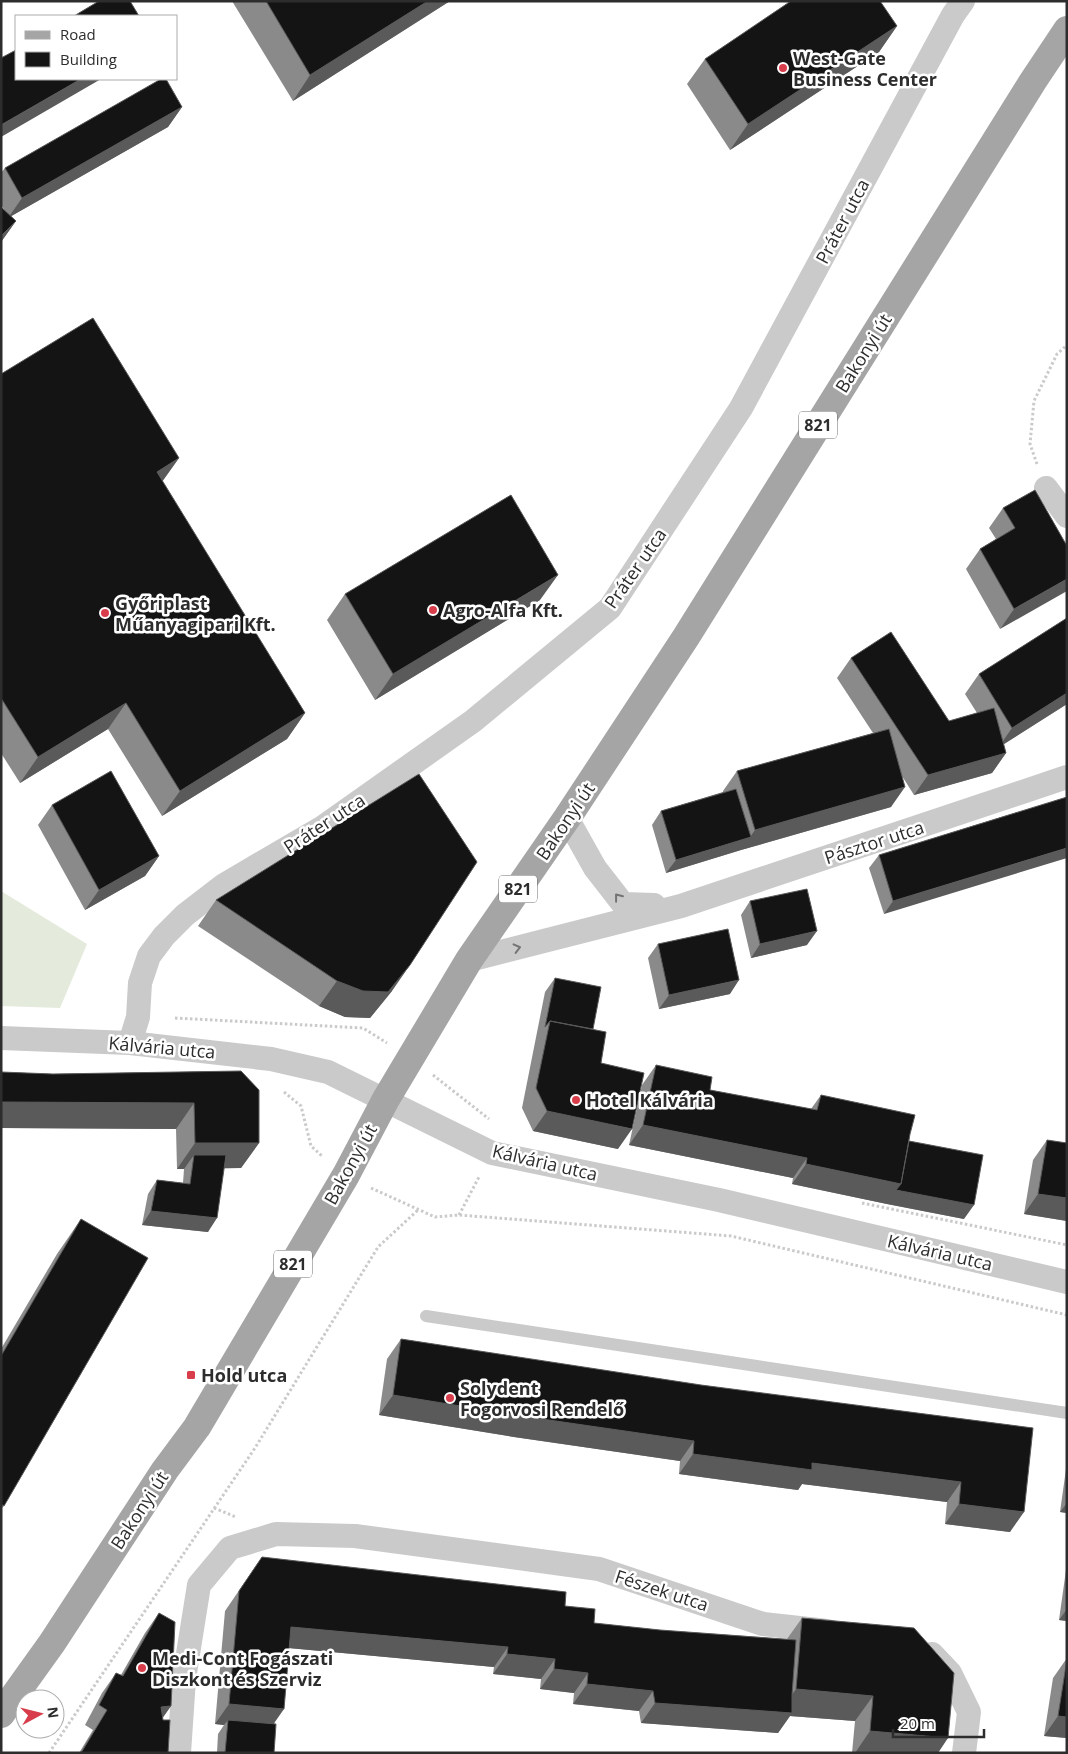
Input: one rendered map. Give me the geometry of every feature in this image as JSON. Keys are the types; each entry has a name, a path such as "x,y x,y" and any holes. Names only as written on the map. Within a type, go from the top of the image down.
{"main road":[{"name":"Bakonyi út","path":"1,1714 52,1643 165,1470 197,1426 346,1175 386,1099 469,960 568,818 686,637 1032,81 1067,30"}],"street":[{"name":"Práter utca","path":"130,1043 138,1017 140,983 149,956 164,936 185,915 224,885 323,827 473,721 610,608 741,408 953,15 963,1"},
{"path":"1046,488 1067,516"},
{"name":"Pásztor utca","path":"469,960 681,906 1067,778"},
{"name":"Pásztor utca","path":"568,818 595,868 623,904 681,906"},
{"name":"Kálvária utca","path":"1,1038 130,1043 271,1059 328,1072 492,1152 719,1200 1067,1282"},
{"name":"Fészek utca","path":"179,1753 184,1679 199,1586 230,1548 276,1534 355,1536 599,1569 763,1624 852,1634"},
{"path":"911,1640 921,1642 950,1673 968,1712 964,1753"}],"lane":[{"path":"426,1316 1067,1413"}],"path":[{"path":"1046,488 1030,444 1034,401 1057,354 1067,345"},
{"path":"172,1018 363,1028 410,1058 495,1124"},
{"path":"280,1089 301,1106 311,1146 346,1175 435,1217 467,1216 731,1236 1067,1315"},
{"path":"853,1201 1067,1245"},
{"path":"49,1753 255,1448 378,1247 418,1210"}],"shaded area":[{"path":"1,891 87,944 60,1008 1,1006"}],"building":[{"path":"99,1 130,1 138,15 76,15"},
{"path":"266,1 428,1 310,75"},
{"name":"West-Gate Business Center","path":"791,1 880,1 897,26 748,124 705,59"},
{"path":"15,51 15,80 79,80 1,125 1,58"},
{"path":"159,80 167,80 182,107 22,198 5,168"},
{"path":"1,207 16,221 1,236"},
{"name":"Győriplast Műanyagipari Kft.","path":"93,318 179,458 157,472 305,713 180,791 126,703 38,757 1,698 1,374"},
{"path":"1035,490 1067,546 1067,579 1014,609 980,549 1015,528 1003,508"},
{"name":"Agro-Alfa Kft.","path":"511,495 558,575 393,674 345,594"},
{"path":"1067,618 1067,693 1012,728 979,674"},
{"path":"891,632 949,721 994,708 1006,753 928,775 851,658"},
{"path":"889,729 905,787 755,830 737,771"},
{"path":"111,771 159,856 99,890 52,805"},
{"path":"419,774 477,862 410,965 388,992 363,991 337,981 216,900"},
{"path":"736,789 751,837 676,860 661,811"},
{"path":"1067,797 1067,848 893,901 879,855"},
{"path":"807,889 817,931 760,944 750,901"},
{"path":"728,929 739,980 669,995 658,944"},
{"path":"555,978 601,987 593,1029 550,1021 545,1027"},
{"name":"Hotel Kálvária","path":"550,1021 606,1032 601,1063 644,1073 632,1129 547,1111 536,1088"},
{"path":"656,1065 712,1077 710,1090 817,1110 821,1095 915,1115 901,1184 806,1164 807,1158 643,1125"},
{"path":"241,1071 259,1090 259,1143 195,1143 194,1103 1,1102 1,1072 53,1074"},
{"path":"1047,1140 1067,1143 1067,1198 1038,1194"},
{"path":"909,1141 983,1155 974,1205 896,1190 901,1184"},
{"path":"194,1155 226,1155 217,1218 151,1211 157,1180 190,1184"},
{"path":"81,1219 148,1258 4,1506 1,1504 1,1356"},
{"path":"401,1339 701,1385 1033,1428 1024,1512 959,1504 961,1482 812,1463 812,1470 693,1454 694,1441 393,1395"},
{"path":"262,1557 566,1592 565,1606 595,1609 594,1623 796,1640 792,1713 655,1703 653,1691 587,1684 588,1673 554,1669 555,1659 507,1654 508,1647 291,1627 284,1709 229,1704 239,1591"},
{"name":"Medi-Cont Fogászati Diszkont és Szerviz","path":"159,1613 175,1622 171,1706 161,1707 163,1720 170,1720 168,1753 81,1753 107,1710 99,1705 116,1673 123,1676"},
{"path":"802,1618 914,1628 954,1673 948,1738 870,1731 873,1696 796,1689"},
{"path":"1067,1659 1067,1717 1058,1716"},
{"path":"228,1720 276,1724 274,1753 225,1753"}],"place":[{"name":"West-Gate Business Center","path":"783,68"},
{"name":"Agro-Alfa Kft.","path":"433,610"},
{"name":"Győriplast Műanyagipari Kft.","path":"105,613"},
{"name":"Hotel Kálvária","path":"576,1100"},
{"name":"Hold utca","path":"191,1375"},
{"name":"Solydent Fogorvosi Rendelő","path":"450,1398"},
{"name":"Medi-Cont Fogászati Diszkont és Szerviz","path":"142,1668"}]}
